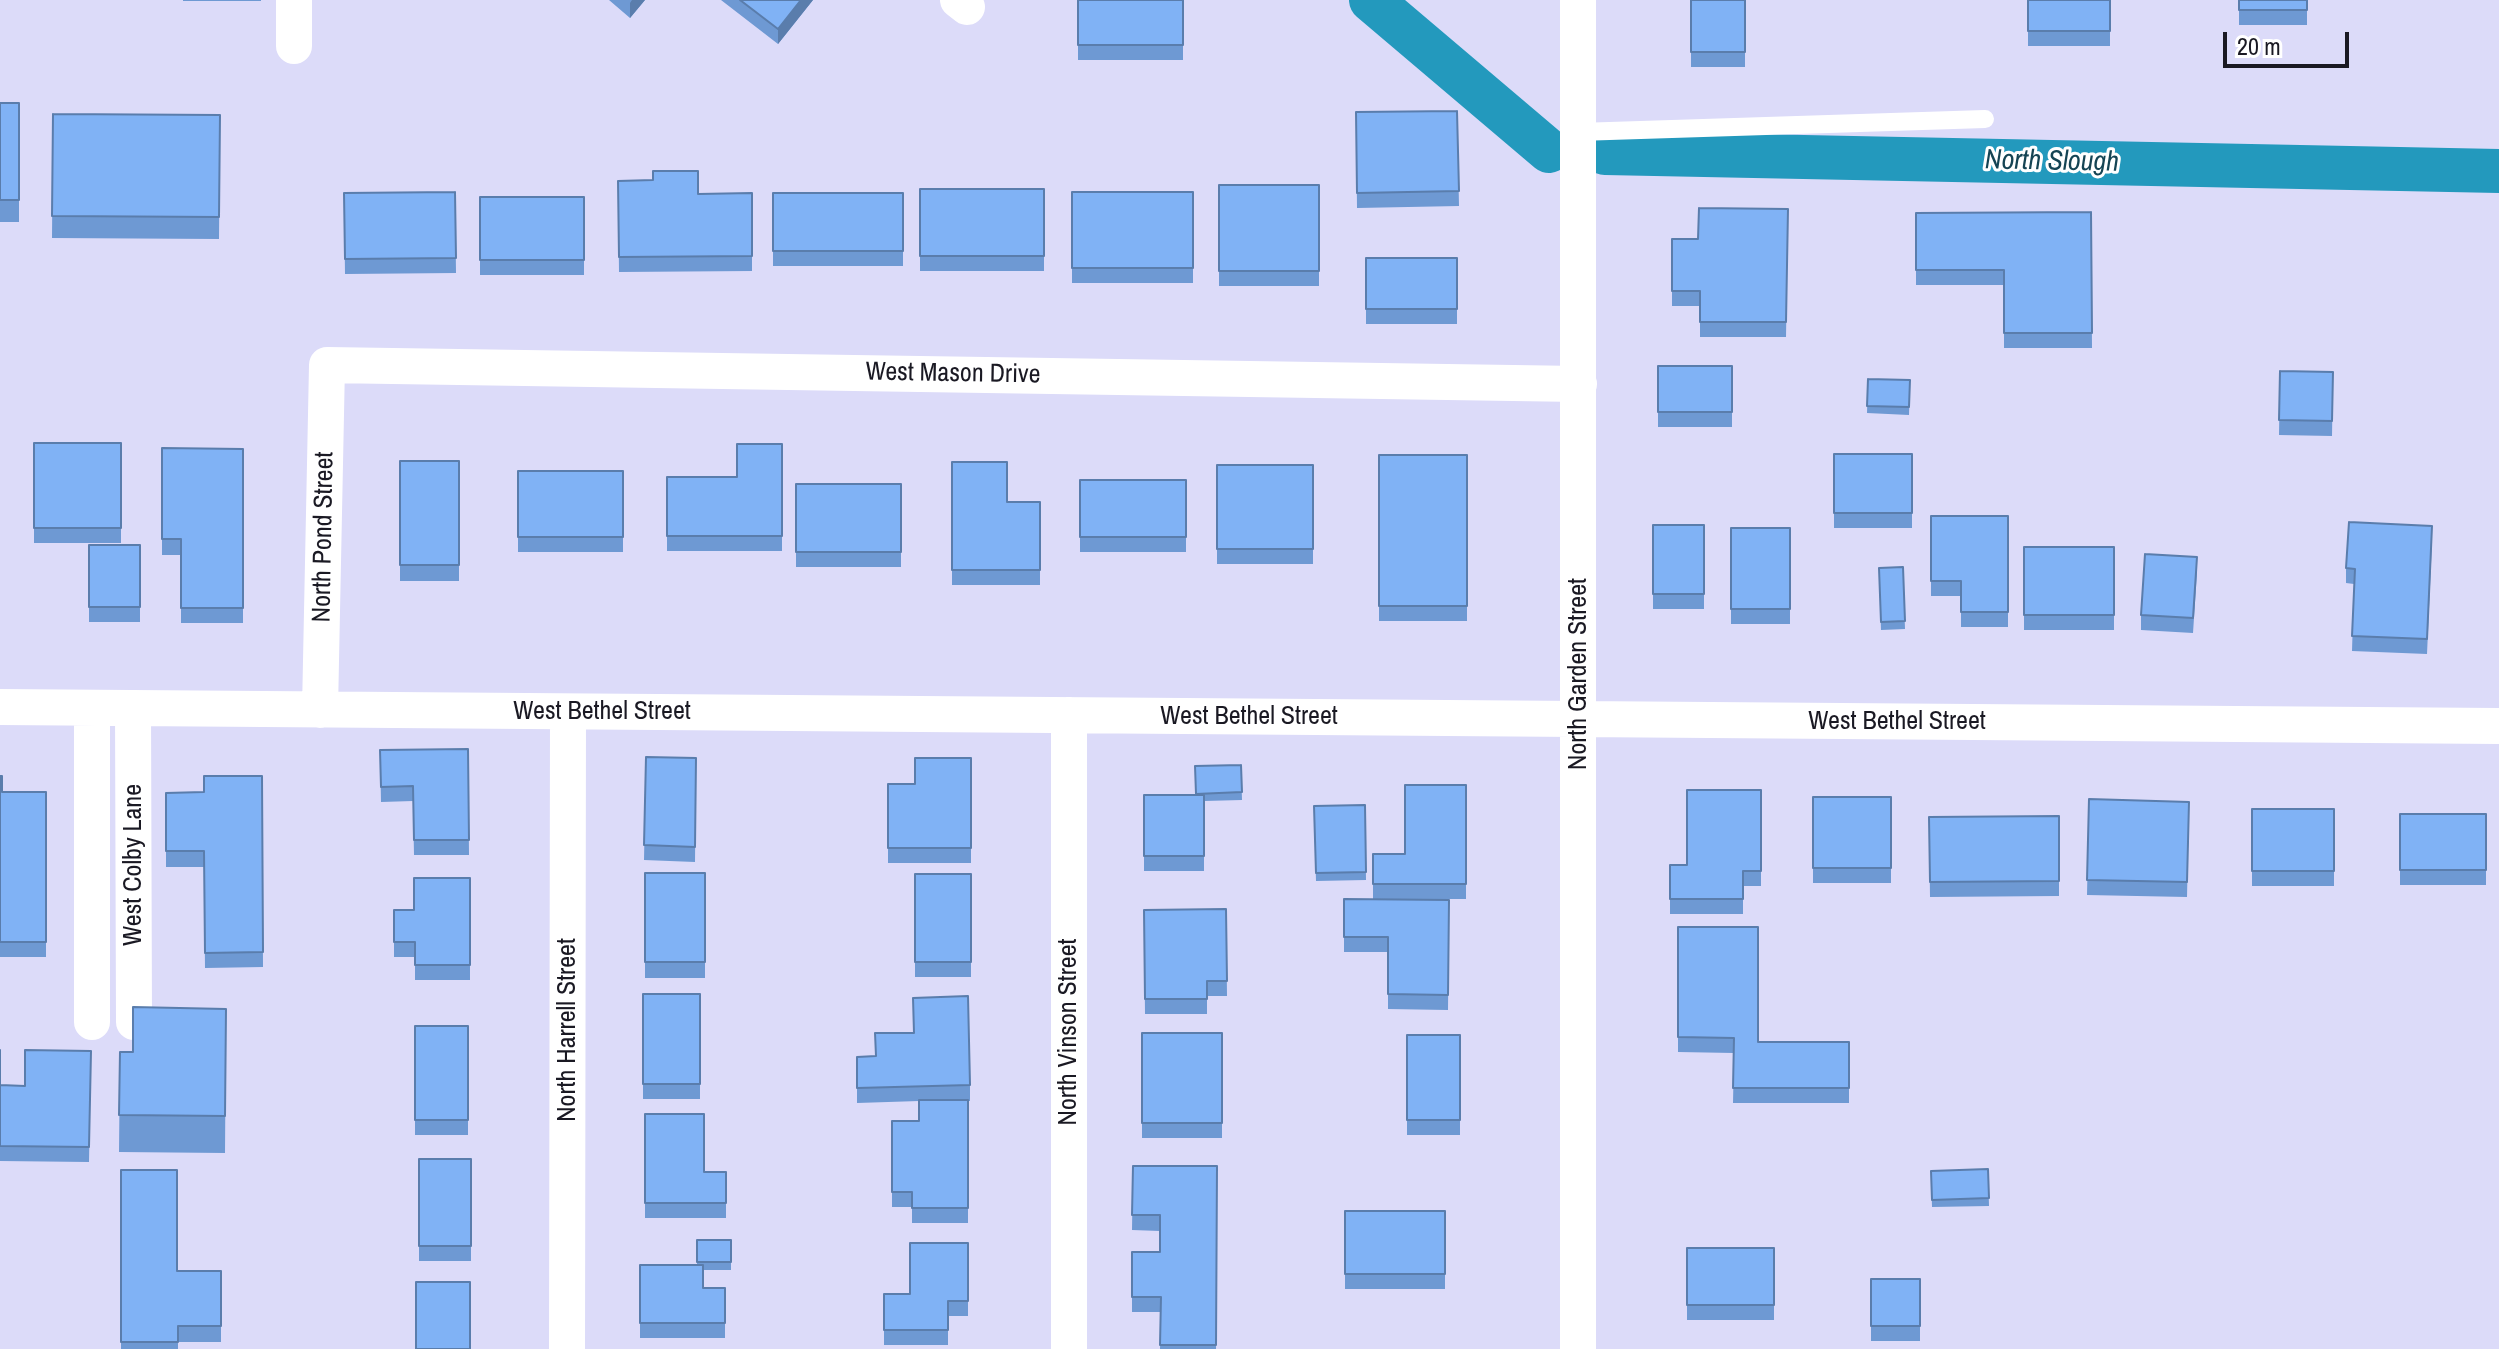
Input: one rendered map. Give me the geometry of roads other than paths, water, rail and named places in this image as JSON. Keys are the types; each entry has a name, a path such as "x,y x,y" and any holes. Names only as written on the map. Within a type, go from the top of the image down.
{"street":[{"path":"294,0 294,46"},
{"name":"North Garden Street","path":"1578,0 1578,1349"},
{"name":"West Mason Drive","path":"327,365 1579,384"},
{"name":"North Pond Street","path":"320,710 327,365"},
{"name":"West Bethel Street","path":"0,707 2499,726"},
{"name":"West Colby Lane","path":"92,708 92,1022"},
{"name":"West Colby Lane","path":"133,708 134,1022"},
{"name":"North Harrell Street","path":"567,1349 568,712"},
{"name":"North Vinson Street","path":"1069,715 1069,1349"}],"lane":[{"path":"1578,132 1985,119"}],"waterway":[{"name":"North Slough","path":"1371,0 1549,151"},
{"name":"North Slough","path":"1605,153 2499,171"}]}
